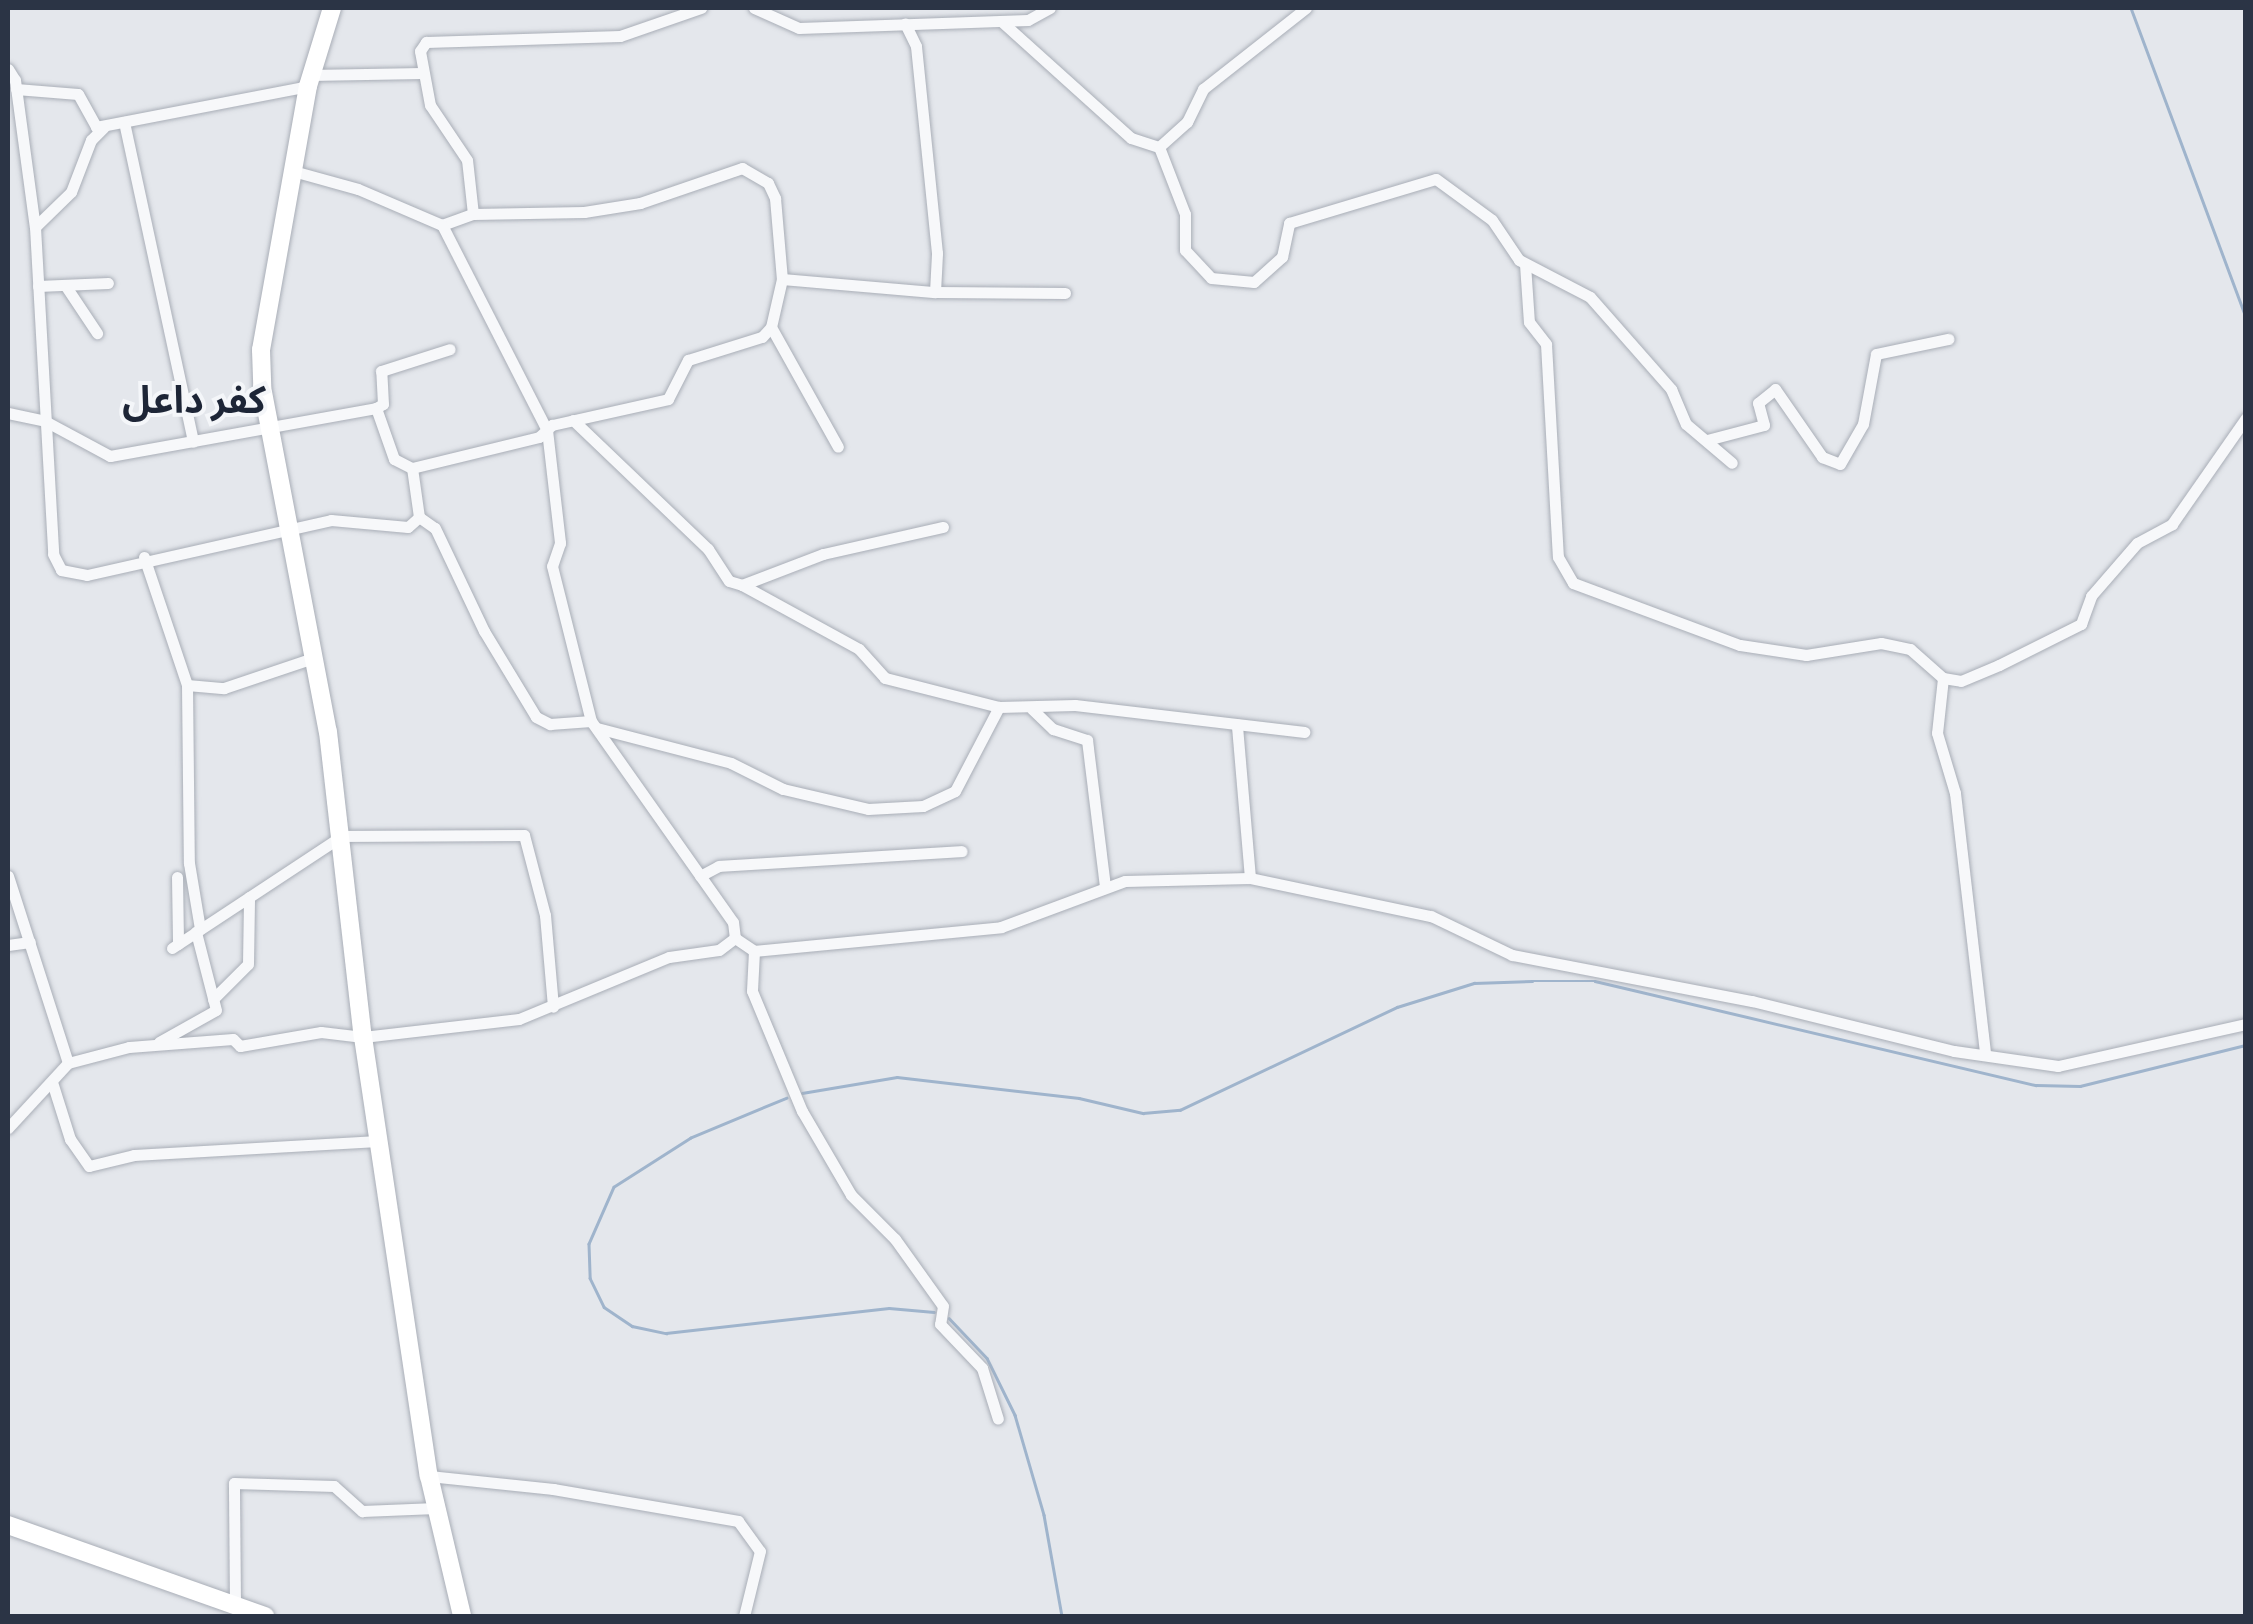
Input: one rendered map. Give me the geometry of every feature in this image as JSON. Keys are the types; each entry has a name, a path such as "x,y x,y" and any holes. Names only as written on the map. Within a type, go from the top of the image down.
{"street":[{"path":"332,8 309,81 261,350 268,428 313,658 342,836 378,1142 430,1476 462,1616"},
{"path":"472,214 467,160 430,105 422,73 426,42 620,36 701,8"},
{"path":"754,8 800,28 905,23 934,13 1001,21 1028,20 1050,8"},
{"path":"1159,147 1187,122 1203,90 1222,71 1270,42 1306,8"},
{"path":"1001,21 1131,138 1159,147"},
{"path":"905,23 916,46 937,253 935,292"},
{"path":"8,69 16,89 34,227 45,421 52,456 52,554 61,570 87,575 144,557 218,548 287,527 352,520 396,529 419,517"},
{"path":"16,89 78,94 96,127 309,81 422,73"},
{"path":"124,122 193,442"},
{"path":"34,227 70,192 91,140 106,126"},
{"path":"1159,147 1186,214 1185,250 1211,278 1228,284 1254,282 1282,257 1289,223 1436,179 1492,220 1526,264 1590,298 1670,389 1686,424 1732,464"},
{"path":"376,408 394,459 412,468 573,420 668,399 688,360 762,338 772,327 782,280 774,198 768,183 742,168 640,202 584,212 472,214 442,226"},
{"path":"292,171 358,189 442,226 548,430 560,543 552,566 594,724 732,922 735,938 754,951 1001,927 1105,886 1250,878 1431,916 1512,955 2058,1066 2246,1024"},
{"path":"1526,264 1528,322 1546,344 1558,557 1574,583 1740,644 1806,654 1882,643 1910,649 1943,678 1961,681 2081,624 2091,596 2137,544 2172,524 2246,418"},
{"path":"782,280 935,292 1066,294"},
{"path":"38,286 108,283"},
{"path":"65,285 97,332"},
{"path":"772,327 838,448"},
{"path":"1707,440 1764,425 1758,402 1776,388 1822,457 1840,464 1863,424 1876,354 1948,339"},
{"path":"8,413 45,421 110,456 376,408 384,404 381,372 450,349"},
{"path":"573,420 708,549 729,580 860,649 885,678 998,707 1075,705 1304,732"},
{"path":"412,468 419,517 435,528 484,631 536,717 550,724 594,724 731,763 783,789 897,809 945,800 955,790 998,707"},
{"path":"742,585 823,554 943,528"},
{"path":"144,557 187,685 189,863 213,999 211,1016 154,1045"},
{"path":"187,685 224,688 313,658"},
{"path":"1943,678 1937,733 1955,793 1985,1054"},
{"path":"1032,709 1053,729 1087,740 1105,886"},
{"path":"1237,725 1250,878"},
{"path":"177,877 175,946 342,836 524,835 545,914 554,1007"},
{"path":"700,876 718,866 962,850"},
{"path":"8,876 68,1063"},
{"path":"213,999 248,964 250,897"},
{"path":"8,1128 68,1063 154,1045 233,1039 240,1046 320,1032 364,1038 492,1024 554,1007 656,962 719,950 735,938"},
{"path":"8,945 30,942"},
{"path":"754,951 752,991 802,1111 851,1195 895,1240 943,1306 940,1324 982,1368 998,1419"},
{"path":"52,1082 70,1139 89,1166 134,1155 378,1142"},
{"path":"430,1476 553,1488 738,1521 760,1551 744,1616"},
{"path":"235,1604 234,1482 334,1486 362,1511 436,1508"},
{"path":"8,1525 265,1616"}],"waterway":[{"path":"2131,8 2246,318"},
{"path":"802,1093 897,1077 1079,1098 1143,1113 1180,1110 1397,1007 1474,983 1532,981 1595,981 2036,1085 2080,1086 2246,1045"},
{"path":"787,1098 691,1138 614,1187 589,1244 590,1278 604,1307 632,1326 666,1333 889,1308 934,1312"},
{"path":"949,1318 987,1358 1015,1415 1044,1515 1062,1616"}],"district":[{"name":"كفر داعل","path":"194,399"}]}
